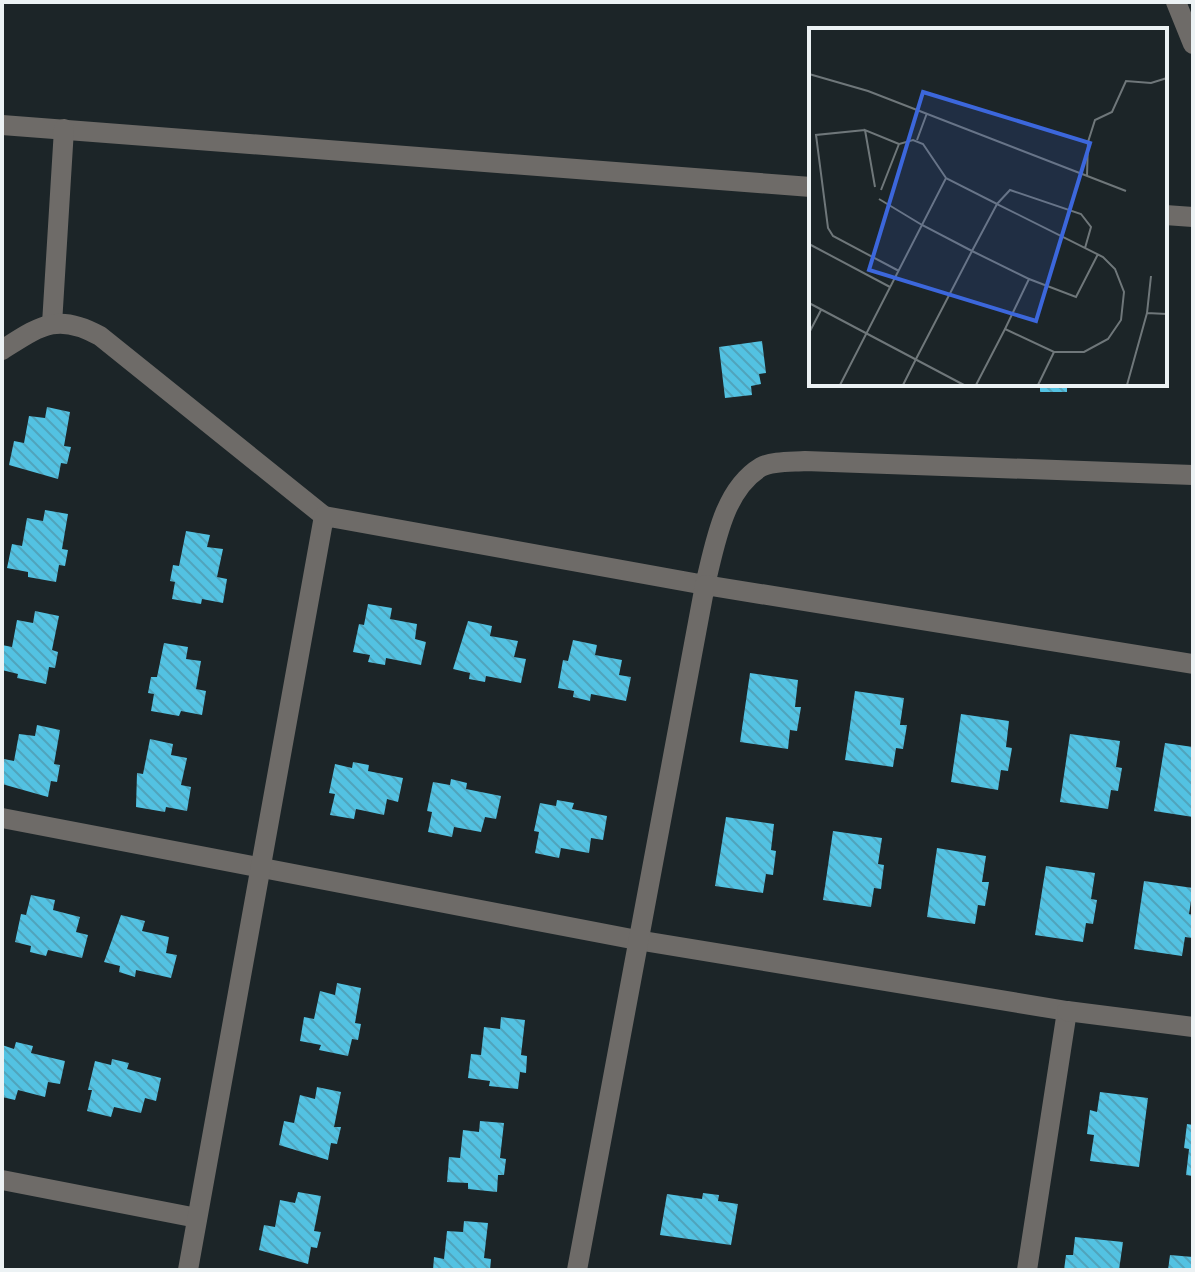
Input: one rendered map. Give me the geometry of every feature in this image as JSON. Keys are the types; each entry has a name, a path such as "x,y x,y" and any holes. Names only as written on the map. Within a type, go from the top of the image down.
{"street":[{"path":"1176,2 1193,44"},
{"path":"2,125 809,187"},
{"path":"52,324 64,129"},
{"path":"1167,215 1193,217"},
{"path":"2,350 31,331 52,324 77,323 100,336 324,516 705,585 1193,664"},
{"path":"577,1270 705,585 720,523 742,484 763,465 805,461 1193,475"},
{"path":"188,1270 324,516"},
{"path":"2,818 637,940 1067,1011 1193,1027"},
{"path":"1027,1270 1067,1011"},
{"path":"2,1180 197,1218"}],"building":[{"path":"762,341 766,373 759,374 761,384 751,386 752,395 725,398 719,347"},
{"path":"1040,386 1067,386 1067,392 1040,392"},
{"path":"47,407 70,412 64,446 71,447 67,464 61,463 58,479 9,465 14,441 24,443 29,416 45,418"},
{"path":"45,510 68,514 62,549 68,550 65,566 59,565 56,582 28,577 28,572 7,568 12,544 22,546 27,518 43,521"},
{"path":"186,531 210,535 207,547 223,549 217,577 227,579 223,603 202,599 201,604 172,599 175,582 170,581 173,565 179,566"},
{"path":"368,604 392,608 390,619 417,624 415,639 426,642 421,665 386,658 385,665 368,662 370,655 353,652 359,624 364,625"},
{"path":"35,611 59,616 52,650 58,652 55,668 49,667 46,684 17,678 18,674 2,670 2,645 12,647 17,620 33,623"},
{"path":"468,621 492,626 490,636 518,641 514,657 526,659 521,683 486,676 485,682 469,679 470,673 453,669"},
{"path":"573,640 597,645 595,655 622,660 619,675 631,677 626,701 591,694 590,701 573,697 574,691 558,688 563,660 568,661"},
{"path":"164,643 188,647 186,659 201,661 196,689 206,691 202,715 181,711 179,716 151,711 154,694 148,693 151,677 157,677"},
{"path":"750,673 798,680 795,707 801,707 797,731 790,730 788,749 740,742"},
{"path":"855,691 904,698 900,725 907,725 903,749 896,748 893,767 845,760"},
{"path":"961,714 1009,721 1006,747 1012,748 1008,771 1001,770 998,790 951,782"},
{"path":"37,725 60,730 54,764 60,765 57,782 51,781 48,797 2,784 4,759 14,761 19,734 35,736"},
{"path":"1070,734 1120,741 1116,767 1122,768 1118,791 1111,790 1108,809 1060,802"},
{"path":"150,739 173,744 171,755 187,758 181,785 191,787 187,811 166,807 165,812 136,807 137,773 143,774"},
{"path":"1165,743 1193,747 1193,817 1154,811"},
{"path":"353,762 369,765 368,771 403,778 398,802 387,799 384,815 356,809 354,819 330,815 335,794 329,793 335,764 352,768"},
{"path":"451,779 467,783 466,789 501,796 496,819 485,817 481,832 454,827 452,837 428,832 432,812 427,811 433,782 450,785"},
{"path":"557,800 574,803 572,809 607,816 603,840 591,838 589,853 561,848 559,858 535,853 539,832 534,831 540,803 556,806"},
{"path":"726,817 774,824 771,850 776,851 773,875 766,874 763,893 715,886"},
{"path":"833,831 882,838 878,864 884,865 881,889 874,888 871,907 823,900"},
{"path":"937,848 986,856 982,882 989,882 985,906 978,905 975,924 927,917"},
{"path":"1046,866 1095,873 1091,899 1097,900 1093,924 1086,923 1083,942 1035,935"},
{"path":"1144,881 1193,888 1189,914 1193,915 1192,938 1185,937 1182,956 1134,949"},
{"path":"31,895 55,900 53,910 80,917 76,932 88,935 82,958 48,950 46,956 30,952 31,946 15,942 21,914 26,915"},
{"path":"121,915 145,921 142,931 169,937 166,953 177,955 171,978 136,970 135,977 119,972 120,966 104,962"},
{"path":"337,983 361,988 355,1023 361,1024 358,1040 352,1039 348,1056 319,1050 321,1045 300,1041 304,1017 314,1019 320,991 335,995"},
{"path":"501,1017 525,1020 521,1055 527,1056 526,1073 520,1072 518,1089 489,1086 490,1081 468,1078 471,1054 481,1055 484,1027 500,1029"},
{"path":"16,1042 33,1046 31,1053 65,1061 60,1084 48,1082 45,1097 18,1090 15,1100 2,1097 2,1045 14,1049"},
{"path":"112,1059 129,1063 127,1069 161,1078 156,1101 145,1098 141,1113 114,1107 111,1117 87,1111 95,1061 111,1065"},
{"path":"317,1087 341,1092 334,1127 341,1127 337,1144 331,1143 328,1160 279,1145 284,1121 294,1123 300,1095 315,1099"},
{"path":"1100,1092 1148,1098 1139,1167 1090,1161 1094,1135 1087,1134 1090,1110 1097,1112"},
{"path":"480,1121 504,1123 500,1158 506,1159 504,1175 498,1175 497,1192 468,1189 468,1183 447,1182 449,1157 460,1158 463,1130 479,1132"},
{"path":"1187,1124 1193,1125 1193,1176 1186,1175 1189,1149 1184,1148"},
{"path":"298,1192 321,1196 314,1231 321,1232 317,1248 311,1247 308,1264 259,1250 264,1225 275,1227 280,1200 295,1203"},
{"path":"703,1193 719,1195 718,1201 738,1204 731,1245 660,1235 667,1194 702,1199"},
{"path":"464,1221 488,1223 484,1258 491,1259 490,1270 433,1270 434,1257 444,1259 447,1231 463,1232"},
{"path":"1075,1237 1123,1242 1119,1270 1064,1270 1066,1255 1073,1255"},
{"path":"1170,1255 1193,1257 1193,1270 1168,1270"}]}
